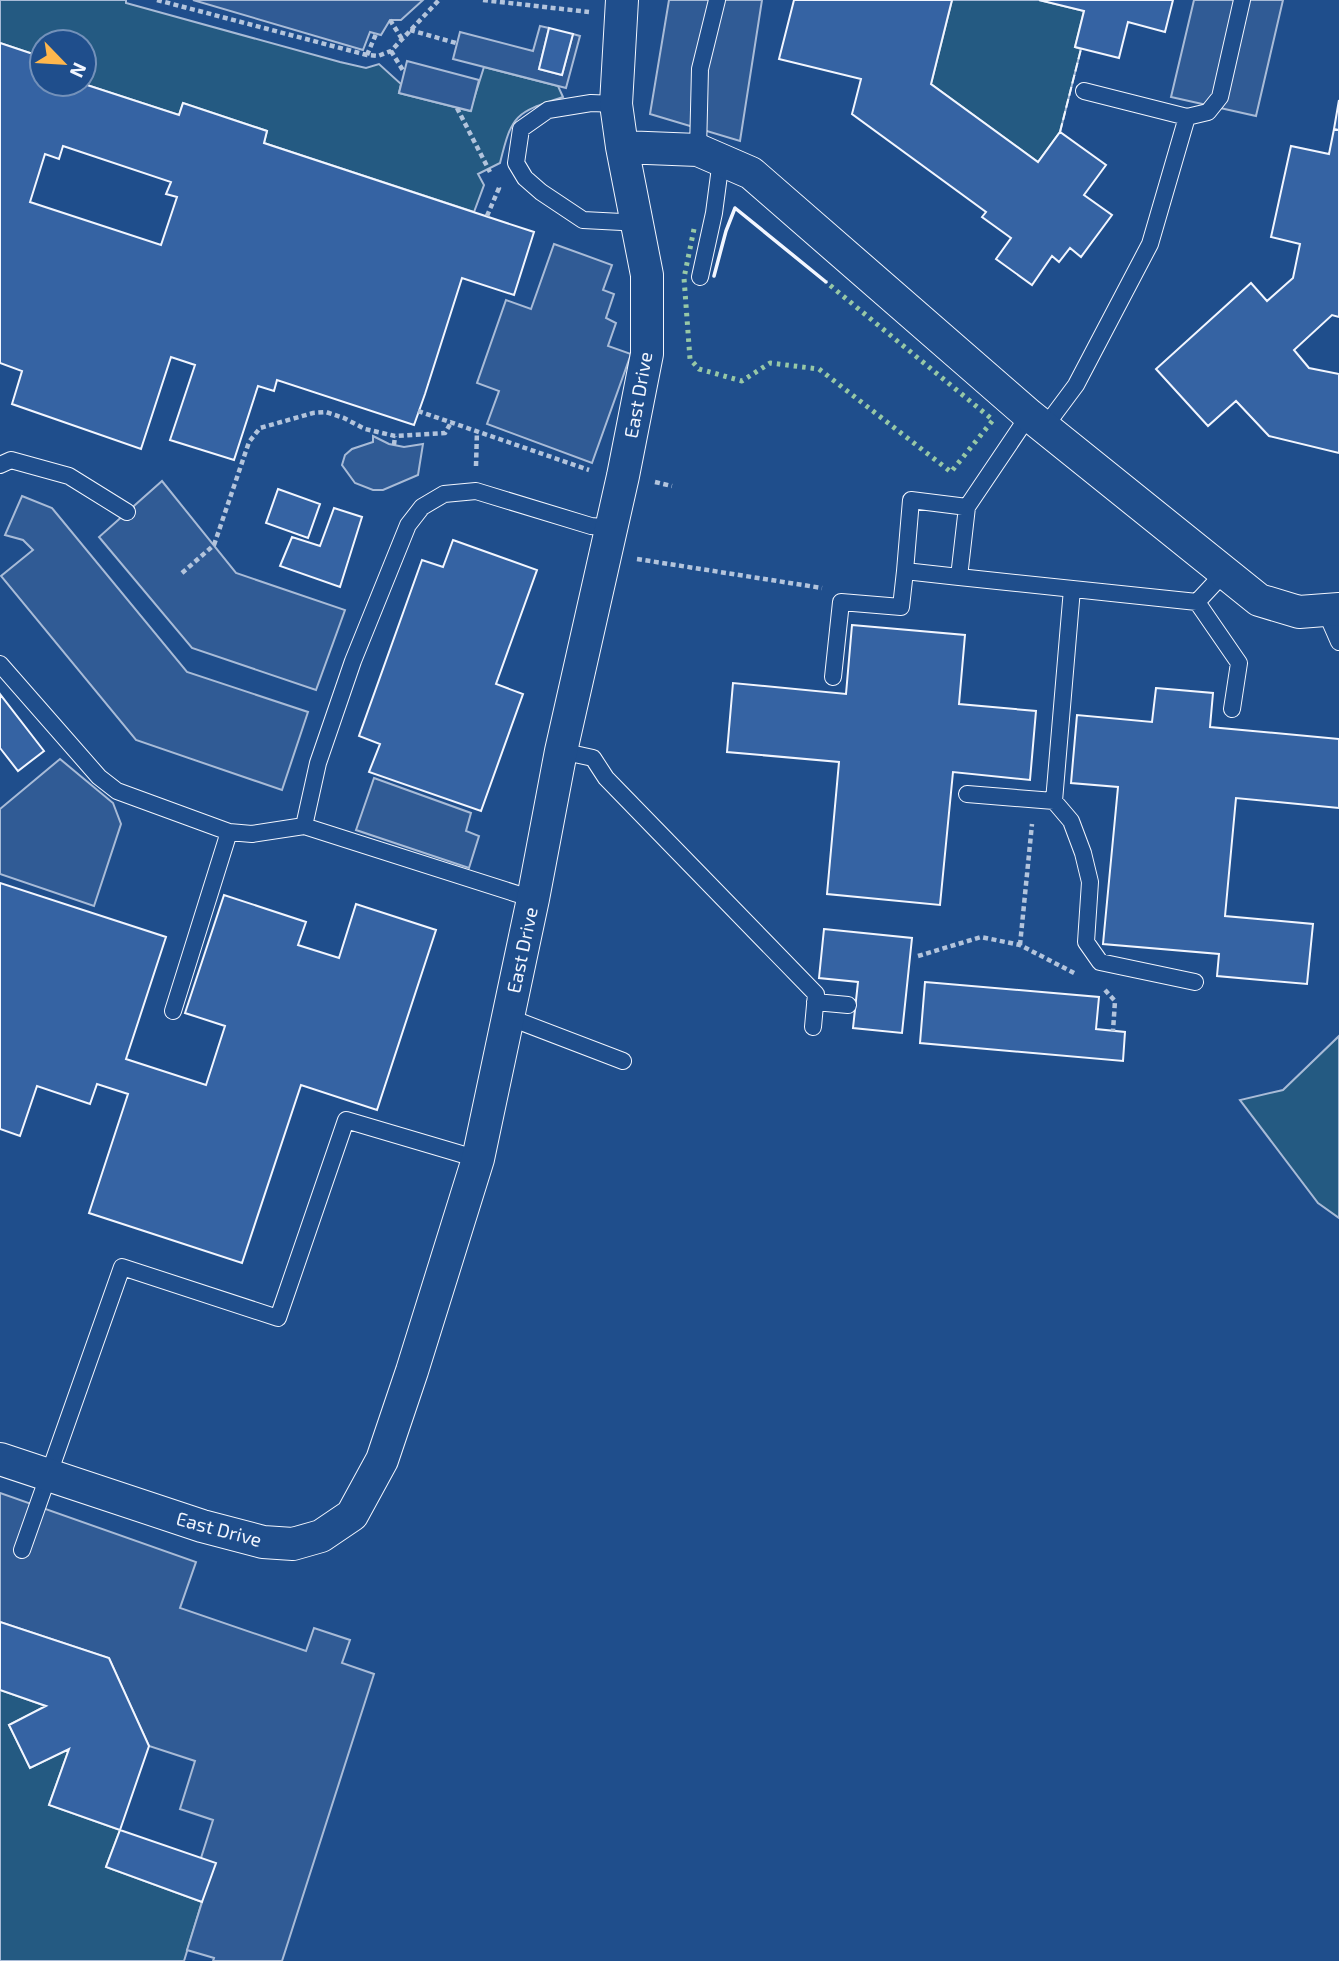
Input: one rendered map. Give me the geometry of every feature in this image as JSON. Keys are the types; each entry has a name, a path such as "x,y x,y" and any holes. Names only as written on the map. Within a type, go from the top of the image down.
{"street":[{"name":"East Drive","path":"0,1459 202,1526 263,1542 293,1544 321,1536 352,1515 382,1460 478,1159 561,751 612,528 647,354 647,275 616,104 622,8"},
{"path":"622,147 710,155 751,173 1036,422 1259,600 1299,612 1332,609"}],"lane":[{"path":"700,277 714,213 700,69 717,0"},
{"path":"1084,92 1186,117 1208,112 1220,97 1242,0"},
{"path":"616,104 591,103 548,110 521,128 516,163 525,178 541,192 583,220 636,220"},
{"path":"959,577 967,507 1036,422 1076,385 1150,244 1186,117"},
{"path":"0,465 11,460 69,476 127,512"},
{"path":"304,826 318,763 353,661 408,525 422,507 443,494 476,491 591,526 612,528"},
{"path":"833,677 841,602 901,607 911,500 967,507"},
{"path":"905,571 1198,602"},
{"path":"1198,602 1224,572"},
{"path":"1054,801 1072,589"},
{"path":"1198,602 1238,663 1232,709"},
{"path":"1332,609 1339,642"},
{"path":"0,664 99,777 117,791 229,832 251,834 304,826 533,899"},
{"path":"561,751 593,758 606,778 816,994 813,1027"},
{"path":"967,793 1054,801 1071,821 1083,853 1090,882 1086,942 1100,962 1195,982"},
{"path":"173,1011 229,832"},
{"path":"815,1002 848,1005"},
{"path":"508,1017 623,1061"},
{"path":"22,1550 122,1267 278,1318 346,1120 478,1159"}],"path":[{"path":"157,0 378,56 391,51 439,0"},
{"path":"483,0 622,8"},
{"path":"390,20 402,40"},
{"path":"410,30 456,43"},
{"path":"366,55 376,34"},
{"path":"391,51 404,72"},
{"path":"457,108 499,188 487,216"},
{"path":"183,573 214,545 249,442 260,428 326,412 365,429 396,436 445,433 452,421"},
{"path":"476,491 477,430"},
{"path":"394,445 396,436"},
{"path":"1020,945 1035,799"},
{"path":"918,956 981,937 1020,945 1081,977"},
{"path":"1105,990 1115,1001 1113,1031"}],"shaded area":[{"path":"0,0 126,0 126,3 340,62 366,68 379,64 401,84 399,93 470,111 484,67 558,86 563,97 535,107 518,118 508,134 500,163 478,174 484,185 474,212 264,143 267,131 183,103 179,115 98,89 98,28 28,28 28,52 0,43"},
{"path":"193,0 423,0 401,20 390,20 381,35 370,32 363,50"},
{"path":"669,0 762,0 740,141 650,114"},
{"path":"952,0 1039,0 1084,11 1075,47 1081,49 1060,132 1038,162 931,84"},
{"path":"1194,0 1283,0 1256,116 1171,97"},
{"path":"540,26 549,28 539,69 562,75 573,34 580,36 566,88 453,59 460,32 533,51"},
{"path":"407,61 479,80 471,111 399,93"},
{"path":"554,244 612,265 603,290 614,294 606,318 616,323 608,346 631,354 592,463 487,424 499,391 477,383 506,300 531,309"},
{"path":"373,436 389,444 404,447 423,444 418,475 383,490 373,490 355,483 342,465 345,455 352,449 373,442"},
{"path":"162,481 236,573 345,610 316,690 192,648 99,537"},
{"path":"22,496 52,508 187,672 308,712 282,790 136,740 1,576 33,550 23,540 5,535"},
{"path":"60,759 113,803 121,824 94,906 0,874 0,809"},
{"path":"374,778 471,813 466,831 479,836 469,868 356,830"},
{"path":"1339,1036 1339,1218 1318,1203 1240,1100 1283,1090"},
{"path":"0,1493 196,1562 180,1608 306,1651 314,1628 350,1640 342,1663 374,1674 282,1961 213,1961 214,1958 187,1950 202,1902 201,1858 213,1820 180,1809 195,1761 149,1746 109,1658 0,1622"},
{"path":"0,1690 46,1706 9,1725 30,1768 69,1749 49,1805 120,1830 106,1867 202,1902 184,1961 0,1961"}],"building":[{"path":"794,0 952,0 931,84 1038,162 1060,132 1106,165 1084,195 1112,215 1081,257 1070,248 1059,262 1052,256 1032,285 996,259 1011,238 982,217 986,212 852,114 861,79 779,59"},
{"path":"1039,0 1173,0 1165,32 1128,22 1119,58 1075,47 1084,11"},
{"path":"549,28 573,34 562,75 539,69"},
{"path":"0,43 28,52 28,98 98,98 98,89 179,115 183,103 267,131 264,143 534,232 514,295 462,278 414,425 277,380 274,391 258,386 234,460 170,440 195,365 171,357 141,449 12,404 22,371 0,363","holes":["63,146 171,182 166,194 177,197 161,245 30,202 45,154 59,159"]},
{"path":"1339,100 1339,130 1334,129"},
{"path":"1334,129 1339,130 1339,317 1332,315 1294,350 1309,368 1339,374 1339,453 1269,436 1236,401 1208,426 1156,369 1251,283 1267,301 1293,278 1300,244 1271,237 1291,146 1329,154"},
{"path":"278,489 320,504 308,538 266,523"},
{"path":"334,508 362,517 340,587 280,566 292,537 320,546"},
{"path":"453,540 537,570 496,684 523,694 481,811 369,772 380,744 359,736 422,560 443,567"},
{"path":"852,625 965,635 959,704 1036,711 1030,780 953,772 940,905 827,894 839,762 727,752 733,683 846,694"},
{"path":"1156,688 1213,693 1210,727 1339,739 1339,808 1236,798 1225,916 1313,924 1307,984 1217,976 1219,954 1103,944 1118,787 1071,783 1077,715 1152,722"},
{"path":"0,694 44,751 18,771 0,748"},
{"path":"0,883 166,937 126,1059 206,1085 225,1026 185,1013 224,895 306,922 298,945 339,958 356,904 436,930 377,1110 301,1085 242,1263 89,1213 128,1094 97,1084 90,1104 37,1086 20,1136 0,1129"},
{"path":"824,929 912,938 902,1033 853,1028 858,982 819,978"},
{"path":"925,982 1099,997 1096,1029 1125,1032 1123,1061 920,1043"},
{"path":"0,1622 109,1658 149,1746 120,1830 49,1805 69,1749 30,1768 9,1725 46,1706 0,1690"},
{"path":"120,1830 216,1863 202,1902 106,1867"}],"hedge":[{"path":"694,229 684,278 690,359 699,369 742,381 770,363 819,369 951,472 993,420 826,282"}],"fence":[{"path":"1060,132 1081,49"}],"wall":[{"path":"714,276 735,208 826,282"}]}
